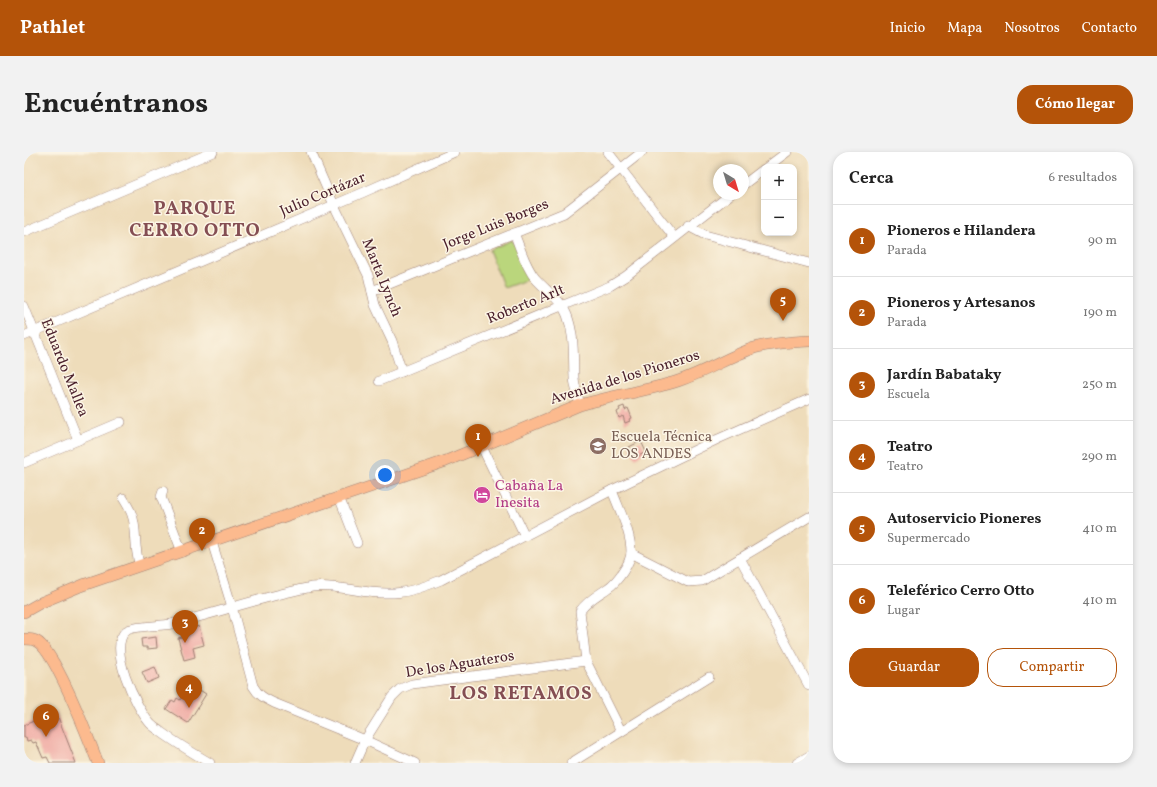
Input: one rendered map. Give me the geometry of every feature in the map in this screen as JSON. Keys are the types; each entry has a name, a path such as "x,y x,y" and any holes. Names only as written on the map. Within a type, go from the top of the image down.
{"main road":[{"name":"Avenida de los Pioneros","path":"24,612 40,603 83,585 446,461 580,405 657,387 680,380 769,344 809,341"},
{"path":"24,640 27,639 36,641 52,659 64,683 98,763"}],"street":[{"path":"24,232 213,152"},
{"name":"Marta Lynch","path":"311,152 334,205 368,275 375,305 392,341 402,372"},
{"name":"Julio Cortázar","path":"24,336 334,205 455,152"},
{"path":"608,152 674,237"},
{"name":"Jorge Luis Borges","path":"372,291 564,212 642,152"},
{"path":"771,164 787,152"},
{"path":"749,181 761,172"},
{"name":"Roberto Arlt","path":"379,381 610,286 626,276 723,200"},
{"path":"688,226 705,235 809,263"},
{"path":"514,233 531,272 562,305 566,313 573,334 575,389 580,405"},
{"name":"Eduardo Mallea","path":"24,306 78,440"},
{"path":"210,763 150,723 131,692 120,659 119,643 123,634 128,629 169,624 298,589 324,585 392,594 420,589 441,580 612,490 718,439 809,400"},
{"path":"24,463 121,422"},
{"path":"482,446 524,536"},
{"path":"612,490 626,526 631,554 619,578 608,588 586,602 580,611 586,661 621,731"},
{"path":"163,491 162,497 182,552"},
{"path":"339,497 357,543"},
{"path":"123,498 132,515 136,537 136,555 140,566"},
{"path":"631,554 688,582 702,581 809,516"},
{"path":"212,542 232,607 253,686 257,692 263,698 274,703 365,740 415,763"},
{"path":"740,558 809,686"},
{"name":"De los Aguateros","path":"355,763 365,740 392,697 400,689 412,684 586,661"},
{"path":"571,763 709,677"},
{"path":"797,763 809,756"}],"green space":[{"path":"512,240 531,272 529,279 504,288 489,250"}],"building":[{"path":"624,406 625,410 628,408 632,418 629,419 630,421 625,423 623,416 619,418 617,412 620,410 619,408"},
{"path":"641,441 646,452 635,458 629,447"},
{"path":"199,626 204,645 193,648 195,657 184,660 178,638 189,635 188,629"},
{"path":"156,637 157,648 147,649 147,647 142,647 141,639"},
{"path":"155,667 159,678 147,683 142,672"},
{"path":"190,684 206,694 188,723 166,709 172,700 175,702 177,698 180,700"},
{"path":"56,712 76,763 50,763 47,757 43,758 36,742 33,743 31,740 27,741 26,737 24,738 24,725"}],"place":[{"name":"Autoservicio Pioneres","path":"783,321"},
{"name":"Escuela Técnica LOS ANDES","path":"598,446"},
{"name":"Pioneros e Hilandera","path":"478,457"},
{"name":"Cabaña La Inesita","path":"482,495"},
{"name":"Pioneros y Artesanos","path":"202,551"},
{"name":"Jardín Babataky","path":"185,643"},
{"name":"Teatro","path":"189,708"},
{"name":"Teleférico Cerro Otto","path":"46,737"}],"district":[{"name":"PARQUE CERRO OTTO","path":"195,220"},
{"name":"LOS RETAMOS","path":"521,694"}]}
